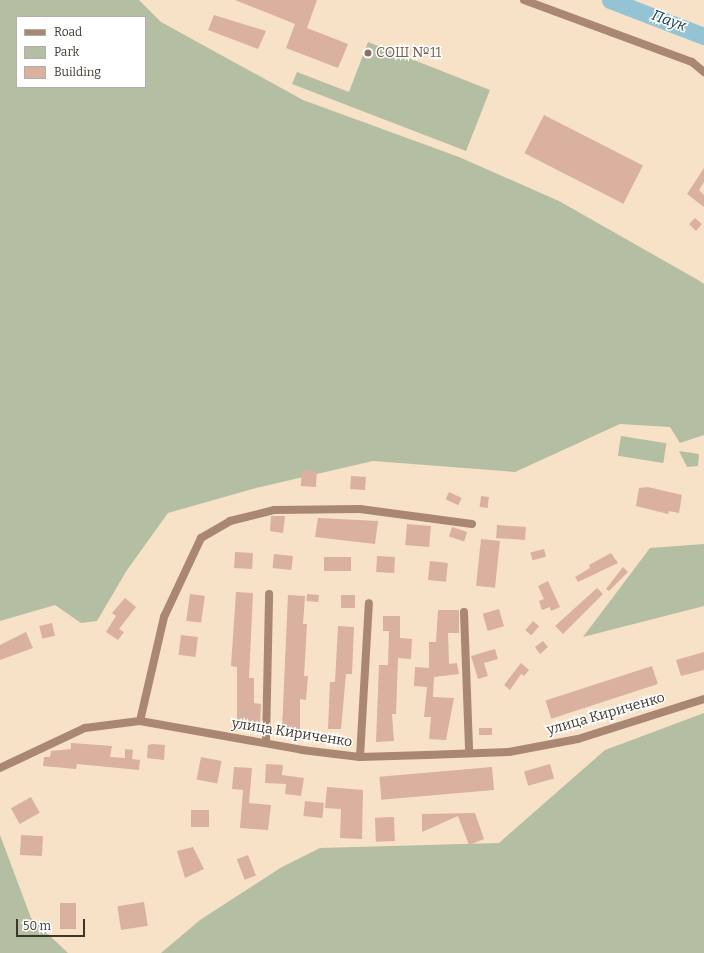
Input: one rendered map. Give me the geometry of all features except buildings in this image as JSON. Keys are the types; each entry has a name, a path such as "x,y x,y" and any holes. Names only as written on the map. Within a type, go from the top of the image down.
{"street":[{"path":"524,0 692,62 704,72"},
{"path":"140,721 164,617 202,538 230,521 274,510 360,509 472,524"},
{"path":"266,742 269,594"},
{"path":"360,757 369,604"},
{"path":"464,612 469,751"},
{"name":"улица Кириченко","path":"0,768 84,728 140,721 360,757 469,751 509,752 578,739 704,699"}],"green space":[{"path":"0,0 139,0 161,22 303,100 459,157 559,201 704,284 704,435 680,443 670,427 620,424 515,472 373,461 256,488 168,513 127,570 97,621 81,623 55,605 0,621"},
{"path":"368,42 490,90 466,151 292,84 297,72 349,92"},
{"path":"621,436 666,443 663,463 618,456"},
{"path":"679,451 699,454 698,466 687,467"},
{"path":"704,544 704,606 583,637 650,548"},
{"path":"704,713 704,953 161,953 200,920 282,867 320,848 499,843 605,750"},
{"path":"0,835 31,918 68,953 0,953"}],"waterway":[{"name":"Паук","path":"610,0 704,36"}],"place":[{"name":"СОШ №11","path":"368,53"}]}
